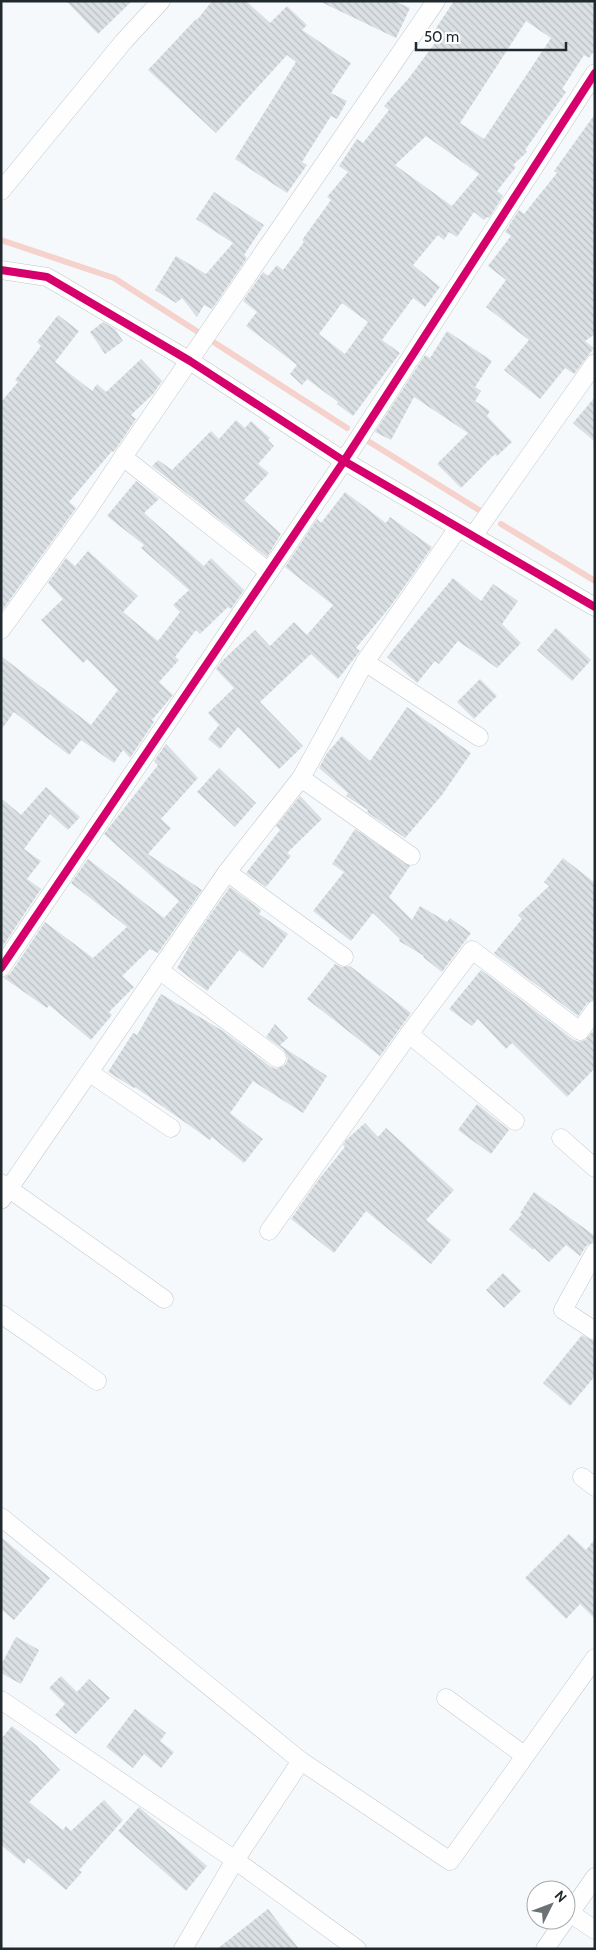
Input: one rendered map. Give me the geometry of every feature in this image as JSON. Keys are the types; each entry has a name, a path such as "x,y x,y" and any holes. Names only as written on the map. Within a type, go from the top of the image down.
{"street":[{"path":"1,191 124,41 161,1"},
{"path":"1,630 87,511 436,1"},
{"path":"1,968 344,461 595,73"},
{"path":"1,270 47,277 190,362 344,461 595,607"},
{"path":"164,1300 4,1191 90,1073 227,872 301,778 365,662 595,364"},
{"path":"123,457 269,572"},
{"path":"365,662 479,737"},
{"path":"301,778 411,856"},
{"path":"227,872 344,957"},
{"path":"269,1231 409,1034 472,950 580,1031 595,1010"},
{"path":"159,970 277,1058"},
{"path":"409,1034 515,1121"},
{"path":"90,1073 171,1128"},
{"path":"561,1138 595,1168"},
{"path":"595,1252 564,1310 595,1331"},
{"path":"1,1314 97,1380"},
{"path":"1,1517 301,1761 450,1861 595,1658"},
{"path":"446,1698 524,1755"},
{"path":"1,1700 235,1860 357,1949"},
{"path":"182,1949 235,1860 301,1761"},
{"path":"576,1904 595,1877"},
{"path":"576,1921 595,1930"},
{"path":"545,1949 558,1930"}],"building":[{"path":"66,1 132,1 98,34"},
{"path":"212,1 246,1 270,23 287,6 307,25 302,30 351,63 331,93 347,101 337,119 331,116 302,162 307,165 287,193 235,159 296,62 287,55 216,133 148,70 197,20"},
{"path":"319,1 394,1 410,8 396,38"},
{"path":"454,1 595,1 595,50 589,58 584,55 562,89 566,92 525,150 527,152 513,165 516,167 497,191 503,196 489,218 487,217 484,220 474,212 457,237 449,232 444,240 438,235 413,265 440,287 425,307 413,298 382,340 400,353 353,416 337,404 338,402 307,379 302,385 290,374 297,365 246,326 257,312 243,301 263,272 268,276 277,265 283,270 304,242 302,240 331,200 327,197 348,172 339,166 357,139 363,143 389,110 384,106 409,78 441,35 434,31","holes":["526,21 551,38 484,139 460,123","426,136 479,174 452,206 395,165","342,303 368,322 345,354 319,334"]},
{"path":"595,114 595,334 585,341 594,348 574,374 565,368 540,399 504,370 529,340 486,307 506,280 488,266 511,236 505,232 519,210 524,214 557,173 554,171"},
{"path":"214,192 264,225 244,255 247,258 212,309 204,305 197,317 182,298 176,303 155,290 176,256 206,274 233,243 196,219"},
{"path":"58,315 79,331 55,362 92,391 97,384 106,392 141,359 162,381 153,394 131,415 136,419 115,450 112,451 69,502 76,508 1,612 1,402 18,382 15,380 41,346 37,342"},
{"path":"103,322 115,329 123,341 105,354 90,332"},
{"path":"447,331 492,361 475,387 481,391 475,401 490,411 487,416 512,442 497,456 495,454 461,488 437,464 468,433 414,397 391,440 375,432 425,355 430,358"},
{"path":"595,397 595,442 573,423"},
{"path":"236,420 245,428 251,421 270,438 268,440 274,446 258,464 269,473 244,500 281,534 267,557 152,466 158,460 172,470 211,431 219,439"},
{"path":"136,481 159,499 144,513 204,566 211,558 244,590 231,609 228,607 200,634 196,630 175,657 179,660 159,682 173,695 152,720 154,722 130,758 123,750 114,763 81,740 69,755 14,712 1,730 1,656 91,725 118,690 87,659 83,663 41,620 63,599 48,583 66,558 75,566 88,551 138,596 123,612 158,641 180,612 173,605 189,590 141,548 144,545 107,516"},
{"path":"345,492 386,523 390,517 432,547 390,607 356,648 360,651 338,679 311,654 260,702 303,746 279,769 238,727 220,749 208,739 219,725 208,713 234,688 216,669 222,661 255,630 270,646 294,622 307,635 333,605 285,567 317,519 321,523"},
{"path":"453,578 481,601 493,584 518,601 502,624 521,643 497,668 458,641 439,664 435,661 417,683 387,657"},
{"path":"556,628 591,660 572,681 537,650"},
{"path":"480,679 497,696 474,719 457,702"},
{"path":"407,707 471,753 442,795 405,838 346,796 348,793 319,768 327,753 342,736 370,761"},
{"path":"166,744 198,778 161,819 171,828 148,854 202,890 158,953 150,949 122,976 134,987 109,1012 112,1015 91,1040 49,1005 47,1008 4,978 10,974 45,922 93,958 127,927 71,883 88,859 164,918 179,901 104,834 158,765 154,761"},
{"path":"219,768 256,803 235,827 197,792"},
{"path":"46,787 80,817 68,830 50,814 24,849 41,861 27,879 41,889 1,949 1,798 21,815"},
{"path":"300,796 322,819 287,853 291,856 266,887 246,873 280,830 276,826"},
{"path":"355,829 410,866 389,897 412,920 420,906 447,922 450,918 471,933 442,972 424,956 399,941 400,939 373,913 351,941 313,911 344,872 332,864"},
{"path":"563,858 595,883 595,1000 587,1003 578,1016 494,953 522,919 518,915 549,886 544,882"},
{"path":"230,887 261,910 259,914 288,934 263,968 239,950 207,991 177,968 194,938"},
{"path":"335,964 342,967 350,966 411,1013 380,1056 307,999"},
{"path":"481,970 574,1040 579,1042 585,1040 595,1029 595,1068 567,1097 512,1043 506,1049 478,1019 472,1026 449,1009"},
{"path":"161,994 223,1031 276,1069 285,1065 288,1059 284,1050 266,1037 275,1024 288,1038 280,1045 327,1076 303,1113 253,1081 230,1113 263,1139 244,1163 212,1137 210,1140 135,1087 108,1072 133,1033 137,1035"},
{"path":"477,1104 509,1130 491,1154 458,1130"},
{"path":"365,1123 378,1137 386,1128 454,1190 426,1220 451,1240 431,1264 366,1211 334,1253 291,1219 319,1179 345,1147 343,1145 346,1140"},
{"path":"534,1192 595,1236 595,1241 586,1246 580,1256 566,1245 549,1262 509,1229 522,1214 520,1213"},
{"path":"503,1273 521,1291 504,1308 486,1290"},
{"path":"582,1335 595,1342 595,1376 570,1406 543,1383"},
{"path":"569,1534 586,1550 595,1539 595,1619 580,1604 566,1619 525,1578"},
{"path":"1,1537 50,1578 14,1620 1,1609"},
{"path":"16,1637 39,1650 21,1684 1,1673 1,1665"},
{"path":"61,1676 77,1692 89,1679 110,1698 76,1734 55,1715 65,1704 49,1688"},
{"path":"135,1709 166,1733 160,1741 174,1752 161,1768 144,1754 133,1768 106,1747"},
{"path":"12,1726 36,1745 60,1770 29,1802 63,1830 66,1826 71,1831 104,1800 123,1820 79,1870 82,1872 66,1890 28,1858 24,1864 1,1845 1,1739"},
{"path":"139,1807 207,1866 186,1891 118,1831"},
{"path":"268,1909 299,1949 217,1949"}],"waterway":[{"path":"1,240 114,278 198,332"},
{"path":"215,343 347,428"},
{"path":"368,441 479,510"},
{"path":"501,524 595,581"}],"cycle path":[{"path":"1,270 47,277 190,361 344,461 595,73"},
{"path":"1,968 344,461 595,607"}]}
